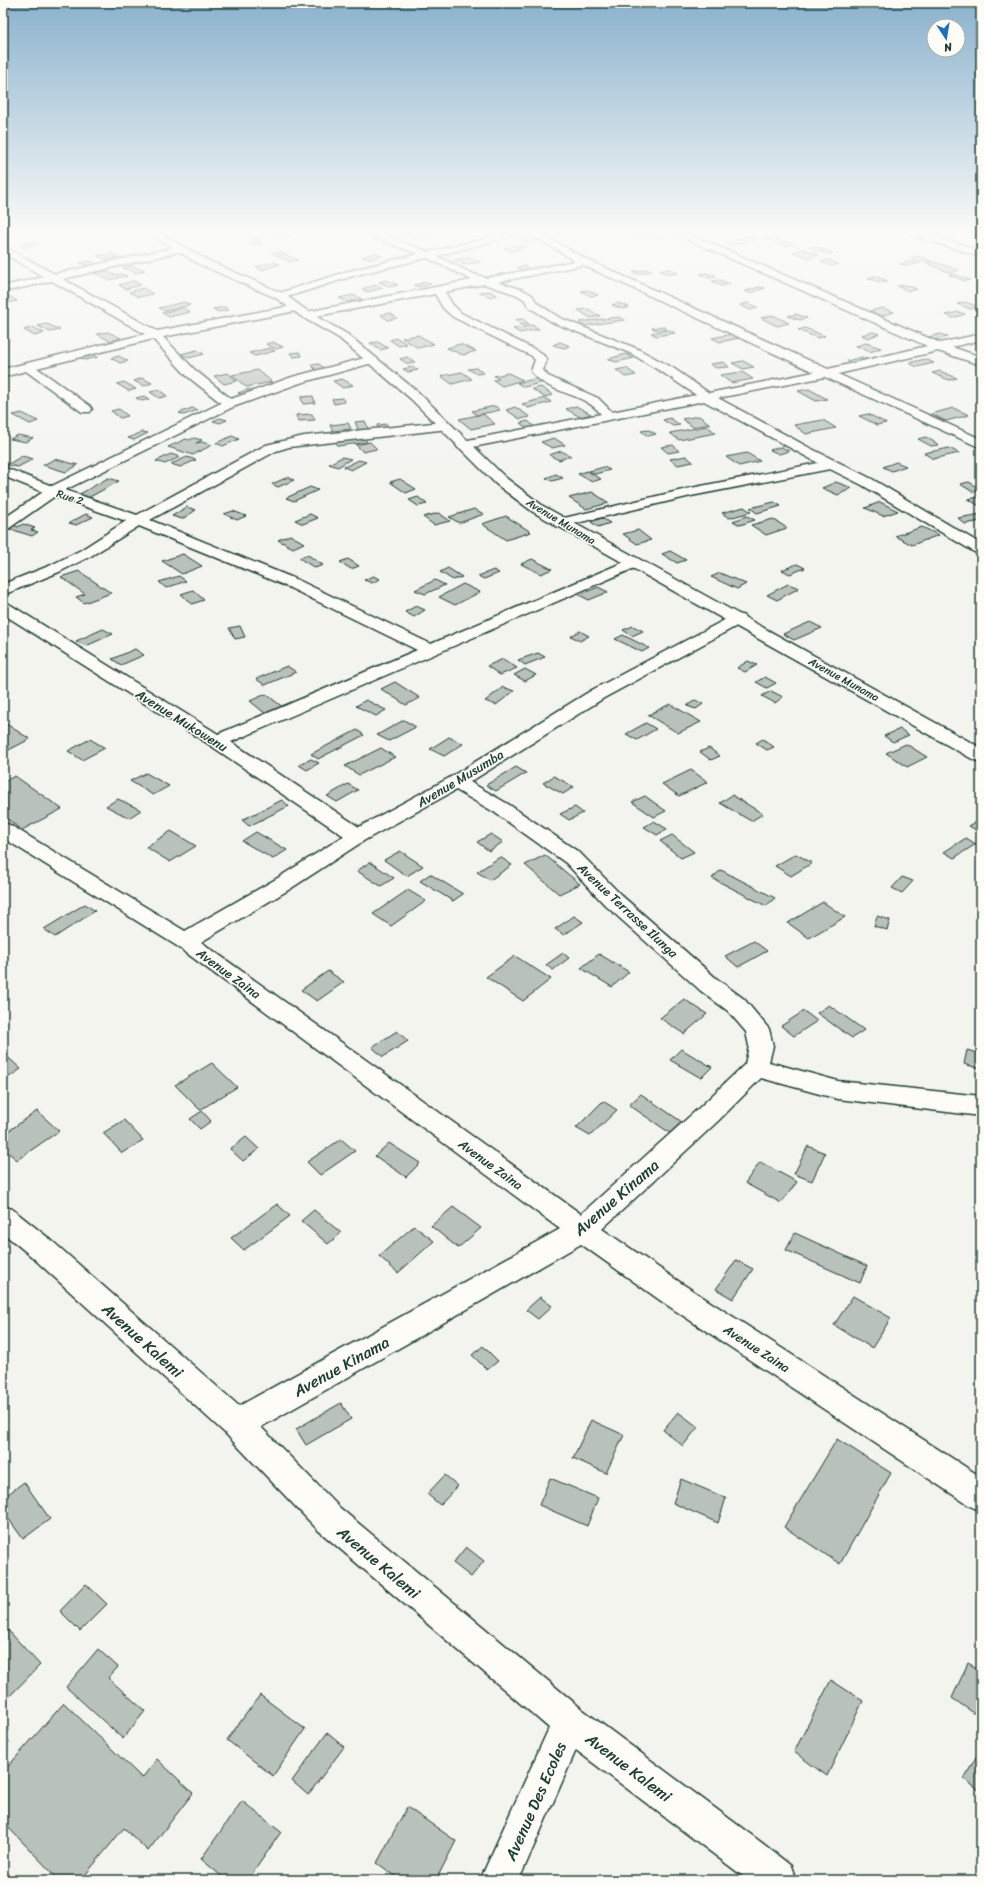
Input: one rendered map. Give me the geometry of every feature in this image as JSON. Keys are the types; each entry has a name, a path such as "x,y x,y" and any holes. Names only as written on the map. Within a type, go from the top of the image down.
{"street":[{"path":"127,320 155,335 191,373 229,404"},
{"path":"3,373 155,335 251,320"},
{"name":"Avenue Munama","path":"315,320 343,336 415,396 443,426 501,481 538,509 738,619 981,756"},
{"path":"467,320 536,354 541,358 538,371 541,376 551,382 586,396 606,411 609,416"},
{"path":"556,320 634,351 669,371 708,398 803,450 834,464 867,482 981,550"},
{"path":"711,320 981,444"},
{"path":"877,320 936,346 981,361"},
{"path":"463,445 708,398 828,373 884,361 936,346 981,337"},
{"path":"3,526 53,491 229,404 296,380 372,360"},
{"path":"27,366 86,409"},
{"path":"3,604 54,569 80,556 138,520 211,479 271,448 287,443 443,426"},
{"path":"560,522 691,492 834,464"},
{"name":"Rue 2","path":"3,472 138,520 292,583 429,649"},
{"path":"217,741 634,562"},
{"name":"Avenue Mukowenu","path":"3,604 217,741 358,836"},
{"name":"Avenue Musumba","path":"184,941 283,884 358,836 456,782 598,694 738,619"},
{"name":"Avenue Terrasse Ilunga","path":"456,782 502,808 573,858 613,900 708,985 736,1005 757,1029 761,1046 756,1068"},
{"name":"Avenue Zaina","path":"3,829 184,941 582,1230 674,1294 981,1494"},
{"path":"756,1068 838,1090 981,1106"},
{"name":"Avenue Kinama","path":"237,1424 582,1230 709,1114 756,1068"},
{"name":"Avenue Kalemi","path":"3,1217 41,1248 237,1424 329,1520 570,1723 749,1856 777,1880"},
{"name":"Avenue Des Ecoles","path":"499,1880 570,1723"}],"building":[{"path":"515,320 524,320 529,324 520,325"},
{"path":"596,320 624,320 584,326 579,322"},
{"path":"765,320 783,320 789,323 777,326"},
{"path":"47,324 60,330 50,332 38,326"},
{"path":"532,325 539,329 520,333 513,329"},
{"path":"663,326 667,329 656,330 652,328"},
{"path":"33,327 44,333 35,336 24,330"},
{"path":"805,328 825,336 818,338 798,330"},
{"path":"670,330 675,333 656,336 651,333"},
{"path":"108,332 121,338 110,341 97,334"},
{"path":"873,332 879,334 868,338 861,335"},
{"path":"731,334 739,338 720,342 712,338"},
{"path":"941,334 948,337 935,340 928,337"},
{"path":"418,335 434,344 418,348 402,338"},
{"path":"397,338 407,344 399,346 390,340"},
{"path":"273,342 283,347 276,349 266,344"},
{"path":"378,342 388,348 380,350 370,343"},
{"path":"560,342 570,346 564,348 553,345"},
{"path":"866,343 881,348 870,352 856,346"},
{"path":"460,344 476,351 463,355 447,348"},
{"path":"270,348 275,351 255,356 249,353"},
{"path":"197,350 204,354 189,358 181,354"},
{"path":"299,352 302,356 293,357 290,353"},
{"path":"626,354 634,358 616,362 608,359"},
{"path":"94,355 98,357 85,360 81,358"},
{"path":"119,356 128,361 120,363 111,358"},
{"path":"407,357 415,362 408,364 400,359"},
{"path":"862,357 871,360 856,364 847,361"},
{"path":"925,359 934,363 917,367 909,363"},
{"path":"743,361 754,367 743,369 732,363"},
{"path":"724,362 729,367 716,368 710,364"},
{"path":"319,364 326,370 318,372 311,365"},
{"path":"412,367 418,370 408,372 403,369"},
{"path":"476,368 484,373 477,374 468,369"},
{"path":"626,368 636,375 625,377 616,370"},
{"path":"258,370 272,382 246,387 232,375"},
{"path":"940,371 957,378 949,380 932,373"},
{"path":"462,372 472,379 452,384 441,376"},
{"path":"742,372 753,379 731,383 720,375"},
{"path":"228,373 237,381 224,384 214,376"},
{"path":"508,373 523,380 502,386 493,380 499,379 494,376"},
{"path":"142,378 152,383 144,386 134,381"},
{"path":"539,378 545,382 524,387 517,383"},
{"path":"342,379 353,385 343,388 333,381"},
{"path":"124,382 136,389 129,391 117,384"},
{"path":"541,387 553,395 544,397 532,389"},
{"path":"249,389 255,392 245,396 238,393"},
{"path":"809,389 827,399 816,401 798,391"},
{"path":"159,390 167,396 159,398 150,392"},
{"path":"144,396 149,399 142,401 136,398"},
{"path":"313,396 315,403 303,404 301,397"},
{"path":"343,398 345,402 334,404 332,399"},
{"path":"545,398 551,402 528,408 522,404"},
{"path":"495,406 500,410 477,415 472,411"},
{"path":"576,406 591,414 580,417 566,409"},
{"path":"515,407 530,417 520,419 506,410"},
{"path":"192,408 198,410 184,415 179,413"},
{"path":"953,408 969,415 946,421 931,414"},
{"path":"119,409 128,416 120,418 111,411"},
{"path":"22,413 38,421 30,424 13,415"},
{"path":"312,414 315,420 298,421 296,415"},
{"path":"483,414 495,424 471,429 459,419"},
{"path":"868,414 886,423 877,425 859,416"},
{"path":"699,416 710,424 693,427 682,419"},
{"path":"220,418 227,420 220,423 213,421"},
{"path":"670,418 680,425 673,426 663,420"},
{"path":"823,420 836,428 806,434 794,425"},
{"path":"365,421 369,430 359,431 355,422"},
{"path":"528,421 536,428 528,429 520,423"},
{"path":"348,423 351,429 333,431 330,425"},
{"path":"387,424 389,429 379,430 377,425"},
{"path":"707,426 716,433 679,440 670,433"},
{"path":"649,430 656,434 648,436 641,431"},
{"path":"142,432 148,433 134,440 128,438"},
{"path":"18,435 33,438 26,442 10,439"},
{"path":"232,436 239,439 223,446 216,443"},
{"path":"363,437 367,442 338,446 335,441"},
{"path":"926,437 939,445 931,446 918,439"},
{"path":"194,438 202,440 196,443 202,442 212,445 193,455 168,447 186,439 189,440"},
{"path":"554,438 565,445 552,448 541,442"},
{"path":"370,442 377,449 363,452 356,445"},
{"path":"673,445 679,451 668,453 661,447"},
{"path":"781,447 789,451 779,454 770,450"},
{"path":"949,448 959,453 933,459 924,453"},
{"path":"561,451 571,456 559,460 549,455"},
{"path":"747,453 760,461 739,466 726,457"},
{"path":"171,454 180,457 165,464 156,461"},
{"path":"22,456 33,459 18,467 7,465"},
{"path":"686,456 693,462 678,465 670,459"},
{"path":"187,457 196,460 180,467 171,464"},
{"path":"342,457 351,459 338,467 329,464"},
{"path":"55,459 78,465 66,472 43,465"},
{"path":"359,460 366,462 351,470 344,467"},
{"path":"896,462 906,466 892,471 883,467"},
{"path":"604,467 610,470 595,474 589,471"},
{"path":"587,471 601,479 592,482 578,474"},
{"path":"556,474 563,478 552,481 546,478"},
{"path":"288,477 294,480 278,487 272,484"},
{"path":"108,478 119,481 88,498 78,495"},
{"path":"400,479 416,489 406,493 390,482"},
{"path":"836,482 852,488 838,495 822,488"},
{"path":"969,482 981,489 981,491 973,492 960,484"},
{"path":"310,487 318,490 294,501 286,498"},
{"path":"592,492 609,503 586,509 569,498"},
{"path":"418,497 427,504 418,506 409,500"},
{"path":"981,498 981,507 968,499"},
{"path":"774,502 781,506 757,513 750,508"},
{"path":"880,502 898,511 883,516 865,508"},
{"path":"187,507 196,510 182,519 172,516"},
{"path":"744,507 751,512 729,518 722,513"},
{"path":"474,509 484,514 459,523 449,517"},
{"path":"233,511 246,516 237,520 224,514"},
{"path":"439,513 450,521 434,525 423,517"},
{"path":"86,514 93,517 76,525 69,523"},
{"path":"310,514 318,518 303,524 295,520"},
{"path":"981,514 981,521 965,524 958,518"},
{"path":"506,516 531,532 506,540 482,524"},
{"path":"747,516 755,520 740,525 733,521"},
{"path":"602,518 610,523 598,527 591,522"},
{"path":"773,519 787,528 766,535 751,525"},
{"path":"23,524 35,528 31,530 38,532 32,536 7,528 13,525 18,527"},
{"path":"922,527 939,535 912,545 895,536"},
{"path":"638,530 651,540 637,544 623,534"},
{"path":"290,535 304,543 293,548 278,540"},
{"path":"670,551 686,560 677,563 662,554"},
{"path":"183,554 202,566 182,574 162,561"},
{"path":"308,555 323,565 315,568 299,558"},
{"path":"348,559 359,566 351,569 340,562"},
{"path":"532,559 552,569 541,574 521,564"},
{"path":"797,564 805,568 790,574 782,570"},
{"path":"448,568 462,577 453,580 440,572"},
{"path":"494,570 499,573 484,579 478,576"},
{"path":"79,571 111,593 84,603 76,597 85,594 61,577"},
{"path":"720,573 746,584 737,589 711,577"},
{"path":"179,576 186,581 166,588 159,582"},
{"path":"373,576 380,579 372,583 364,580"},
{"path":"435,580 445,585 425,594 415,590"},
{"path":"463,584 480,592 455,605 439,597"},
{"path":"788,584 799,588 777,600 767,595"},
{"path":"598,587 608,592 589,600 579,595"},
{"path":"193,590 204,600 192,604 181,594"},
{"path":"416,606 425,610 414,617 405,612"},
{"path":"810,622 822,628 794,640 783,634"},
{"path":"240,626 245,637 235,639 229,628"},
{"path":"633,626 643,631 632,636 623,630"},
{"path":"103,629 113,634 86,646 76,641"},
{"path":"580,631 589,636 580,641 571,636"},
{"path":"623,635 649,648 642,652 615,639"},
{"path":"135,649 144,655 121,665 112,659"},
{"path":"538,653 545,657 525,665 518,660"},
{"path":"503,659 517,668 500,675 487,666"},
{"path":"748,661 757,665 745,672 737,668"},
{"path":"287,666 296,672 265,685 256,679"},
{"path":"525,669 536,675 525,681 514,675"},
{"path":"765,677 776,683 767,688 756,682"},
{"path":"395,682 420,698 406,705 381,689"},
{"path":"503,687 514,691 496,705 485,701"},
{"path":"771,691 783,697 775,703 762,696"},
{"path":"266,694 284,708 267,715 250,701"},
{"path":"366,700 386,710 376,716 356,706"},
{"path":"695,700 703,704 696,709 687,706"},
{"path":"670,704 701,722 678,733 648,715"},
{"path":"404,720 416,727 389,741 377,735"},
{"path":"3,722 30,739 3,753"},
{"path":"646,723 656,729 637,740 626,734"},
{"path":"900,729 909,735 893,742 884,736"},
{"path":"357,730 364,735 318,759 311,754"},
{"path":"449,737 463,744 444,756 430,749"},
{"path":"90,739 105,748 82,760 68,751"},
{"path":"763,739 774,747 767,750 756,743"},
{"path":"906,744 927,757 907,767 886,753"},
{"path":"381,748 395,757 359,775 345,766"},
{"path":"709,748 720,756 711,760 700,752"},
{"path":"311,759 319,763 307,770 299,765"},
{"path":"516,767 526,773 496,791 486,785"},
{"path":"691,770 708,782 679,796 662,784"},
{"path":"146,773 169,786 153,795 130,781"},
{"path":"15,776 62,809 22,830 3,816 3,782"},
{"path":"554,776 574,787 563,794 543,783"},
{"path":"348,784 358,790 337,802 327,796"},
{"path":"732,795 763,814 751,821 720,803"},
{"path":"645,796 666,811 654,817 632,802"},
{"path":"118,799 141,810 129,818 106,806"},
{"path":"282,800 289,806 249,826 242,820"},
{"path":"575,807 583,813 569,820 560,814"},
{"path":"981,819 981,833 969,826"},
{"path":"654,821 667,829 657,835 644,827"},
{"path":"171,831 196,846 170,862 146,847"},
{"path":"256,832 287,850 273,859 242,841"},
{"path":"491,834 503,842 489,851 477,842"},
{"path":"672,835 694,852 681,858 660,841"},
{"path":"966,838 976,844 954,858 944,852"},
{"path":"400,851 423,866 407,876 384,860"},
{"path":"796,854 812,863 791,876 775,866"},
{"path":"545,855 580,884 559,894 525,865"},
{"path":"500,857 512,865 490,880 477,872"},
{"path":"370,862 394,878 381,886 357,871"},
{"path":"721,870 775,898 766,906 712,878"},
{"path":"430,874 463,894 453,901 420,881"},
{"path":"902,877 913,881 902,893 892,888"},
{"path":"408,890 426,901 391,926 373,914"},
{"path":"823,902 845,917 809,938 788,923"},
{"path":"85,904 95,911 55,937 44,929"},
{"path":"574,916 583,922 564,935 555,929"},
{"path":"877,916 890,920 887,930 874,926"},
{"path":"754,941 767,951 738,967 725,956"},
{"path":"563,953 569,958 553,970 546,965"},
{"path":"599,954 629,972 612,987 581,968"},
{"path":"515,956 551,979 523,1001 486,977"},
{"path":"328,971 344,982 317,1001 301,990"},
{"path":"684,999 707,1014 684,1034 660,1018"},
{"path":"829,1005 864,1030 852,1038 817,1013"},
{"path":"804,1011 817,1021 794,1036 781,1026"},
{"path":"397,1031 408,1041 383,1057 372,1047"},
{"path":"681,1049 712,1067 701,1078 670,1060"},
{"path":"967,1050 981,1054 981,1069 964,1064"},
{"path":"3,1053 21,1069 3,1081"},
{"path":"212,1063 237,1087 200,1110 175,1085"},
{"path":"641,1094 682,1122 670,1133 629,1105"},
{"path":"603,1101 617,1110 590,1136 576,1128"},
{"path":"37,1111 59,1131 17,1160 3,1148 3,1135"},
{"path":"202,1111 211,1121 200,1129 190,1119"},
{"path":"124,1120 143,1140 122,1153 103,1133"},
{"path":"246,1137 259,1149 243,1161 230,1149"},
{"path":"341,1139 355,1151 320,1175 307,1162"},
{"path":"389,1143 420,1163 406,1177 375,1156"},
{"path":"808,1146 825,1153 812,1181 794,1174"},
{"path":"760,1162 797,1182 781,1203 745,1183"},
{"path":"277,1204 290,1216 244,1250 231,1238"},
{"path":"453,1207 481,1228 458,1248 431,1226"},
{"path":"314,1210 341,1233 328,1244 301,1221"},
{"path":"414,1226 434,1241 398,1273 379,1256"},
{"path":"795,1233 867,1266 860,1283 786,1250"},
{"path":"736,1260 753,1269 733,1299 716,1289"},
{"path":"853,1296 891,1318 872,1348 834,1325"},
{"path":"540,1297 552,1306 538,1319 526,1310"},
{"path":"483,1346 498,1361 487,1370 472,1355"},
{"path":"341,1403 351,1419 306,1445 296,1429"},
{"path":"678,1412 698,1427 683,1446 663,1430"},
{"path":"591,1420 624,1435 606,1473 573,1458"},
{"path":"837,1439 891,1473 840,1564 784,1527"},
{"path":"445,1475 458,1486 440,1505 427,1494"},
{"path":"550,1478 598,1498 587,1526 539,1505"},
{"path":"681,1479 726,1498 718,1523 673,1503"},
{"path":"24,1482 50,1519 23,1539 3,1511 3,1498"},
{"path":"466,1547 484,1561 471,1577 453,1563"},
{"path":"86,1584 107,1604 80,1631 60,1611"},
{"path":"8,1630 40,1665 3,1703 3,1634"},
{"path":"98,1649 118,1667 108,1678 145,1711 123,1739 66,1687"},
{"path":"968,1663 981,1671 981,1718 952,1698"},
{"path":"831,1680 863,1701 827,1776 794,1752"},
{"path":"260,1695 305,1729 273,1776 227,1740"},
{"path":"64,1703 142,1778 157,1759 193,1793 148,1851 124,1828 81,1880 59,1880 3,1822 3,1772"},
{"path":"327,1733 344,1747 308,1795 292,1781"},
{"path":"981,1748 981,1792 964,1779"},
{"path":"242,1801 281,1832 248,1880 226,1880 201,1859"},
{"path":"407,1807 456,1841 436,1880 401,1880 377,1863"}]}
